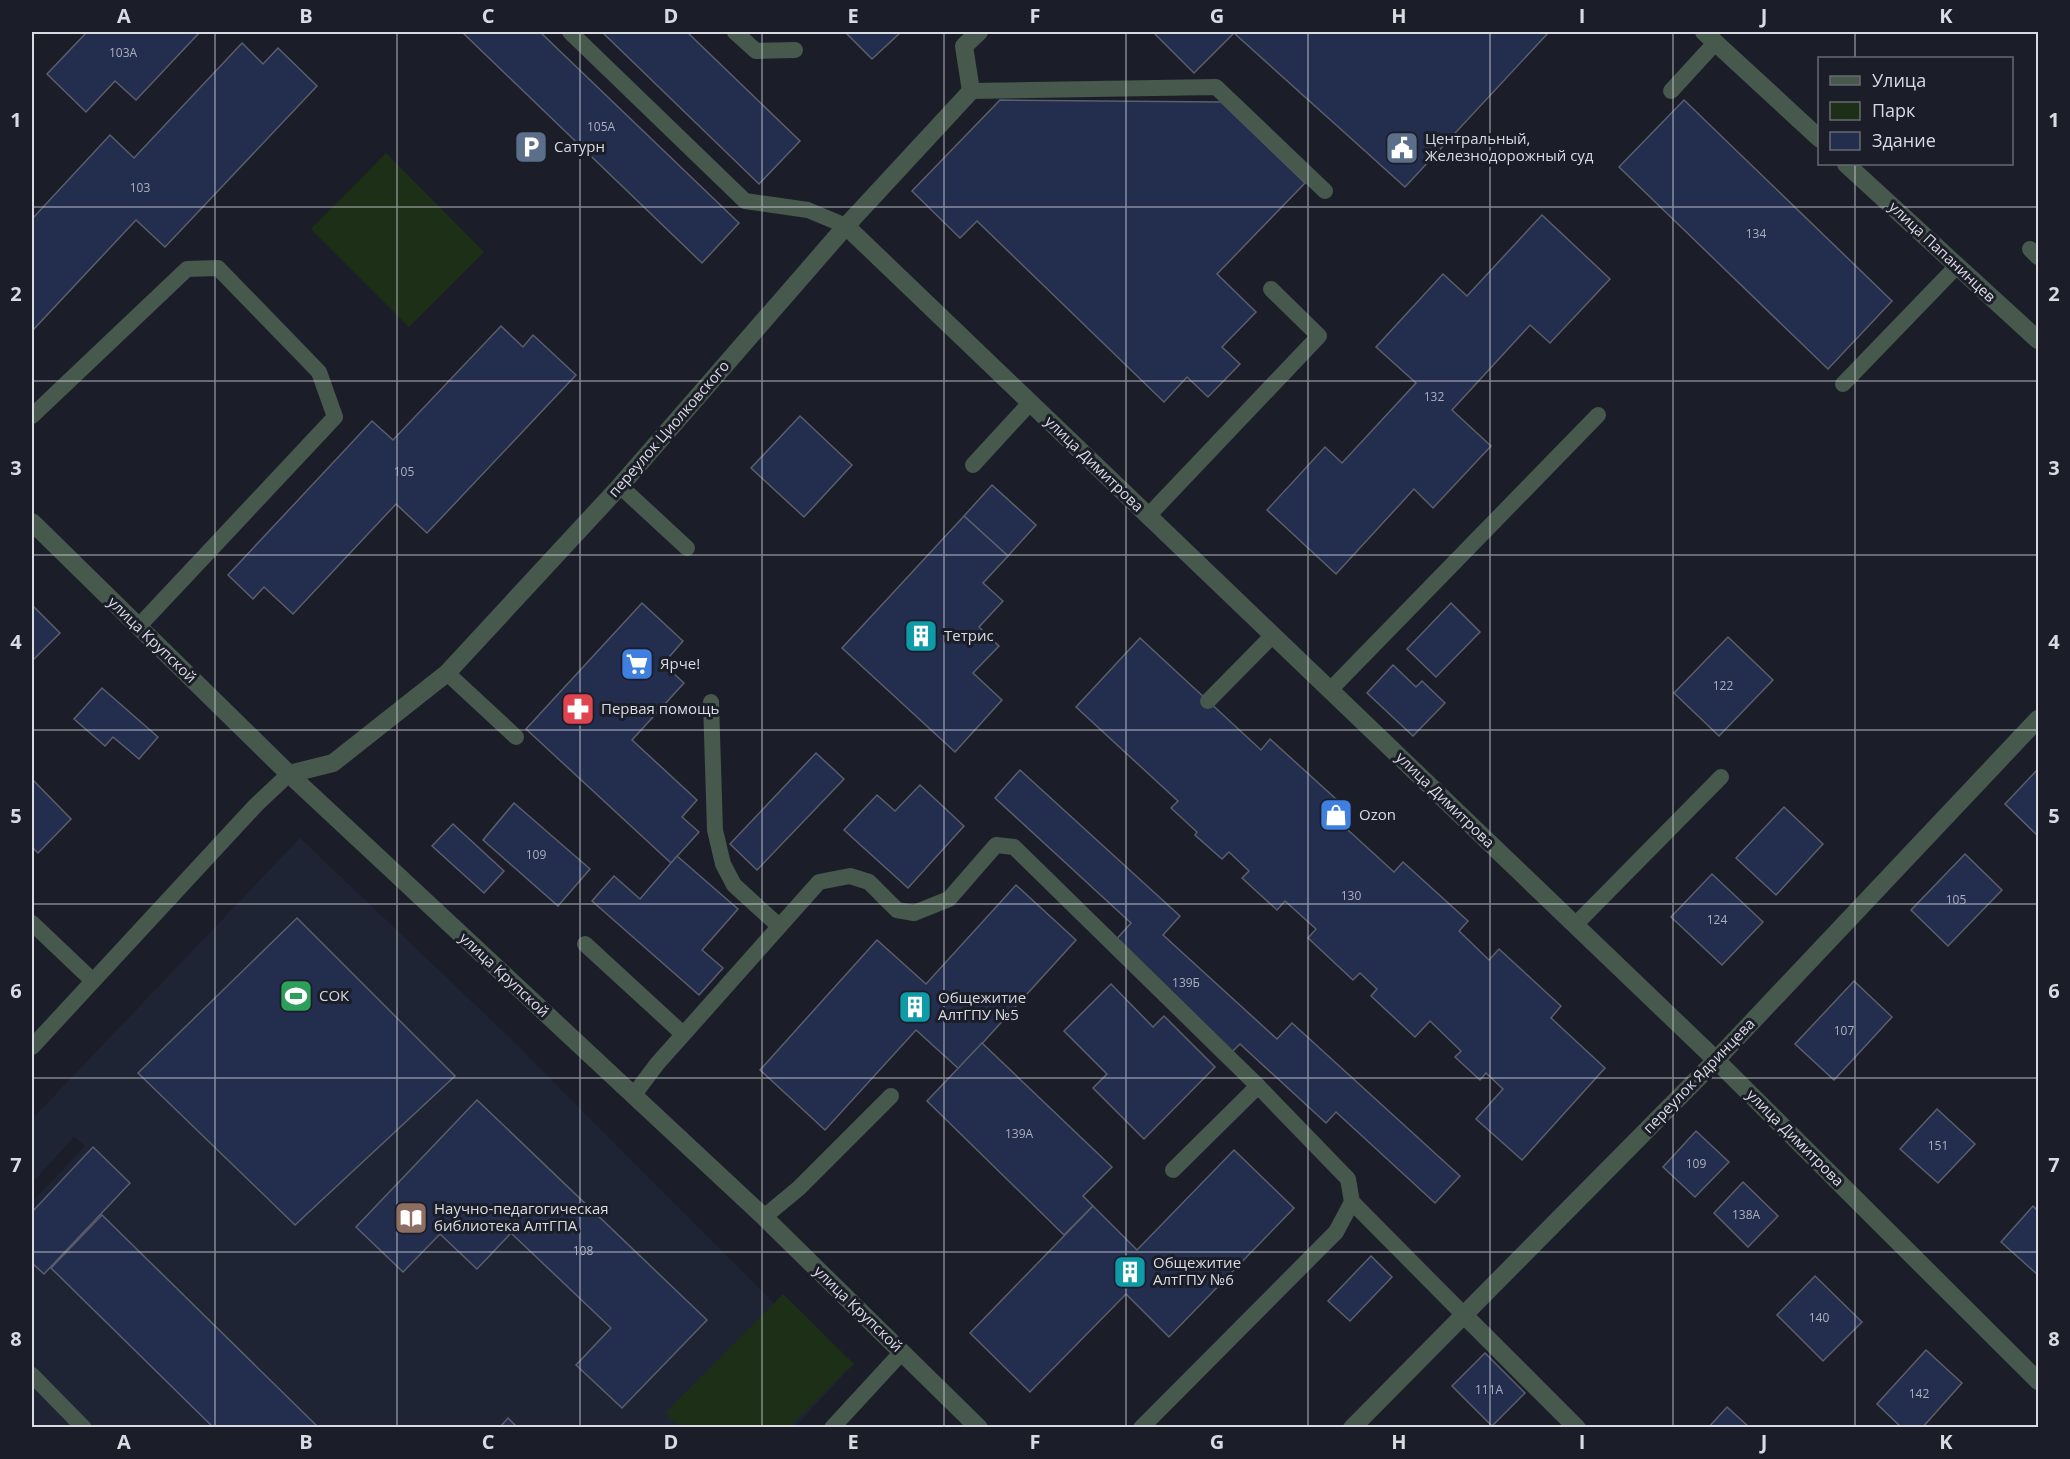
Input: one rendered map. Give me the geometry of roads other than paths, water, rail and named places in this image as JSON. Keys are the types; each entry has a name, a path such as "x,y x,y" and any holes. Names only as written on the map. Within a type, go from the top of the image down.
{"street":[{"path":"971,91 964,46 979,32"},
{"path":"1710,37 1818,137"},
{"name":"переулок Циолковского","path":"289,774 333,763 447,673 620,486 846,226 971,91"},
{"name":"улица Папанинцев","path":"1847,165 2038,340"},
{"name":"улица Димитрова","path":"846,226 1716,1060 2038,1381"},
{"name":"улица Крупской","path":"32,522 289,774 764,1217 979,1428"},
{"name":"переулок Ядринцева","path":"1352,1428 1716,1060 2038,719"},
{"path":"1464,1315 1577,1428"}],"lane":[{"path":"570,32 745,201 808,210 846,226"},
{"path":"735,32 756,51 795,50"},
{"path":"1671,90 1710,37"},
{"path":"971,91 1216,87 1325,191"},
{"path":"1843,384 1957,266"},
{"path":"32,416 187,269 218,268 319,372 335,417 138,627"},
{"path":"1148,516 1319,336 1271,289"},
{"path":"973,465 1030,403"},
{"path":"1330,690 1598,415"},
{"path":"620,486 687,548"},
{"path":"1208,701 1273,635"},
{"path":"447,673 516,737"},
{"path":"711,702 715,830 723,864 734,885 779,926"},
{"path":"32,1047 256,805 289,774"},
{"path":"1575,926 1722,777"},
{"path":"633,1096 657,1064 819,882 850,876 869,882 897,910 914,913 949,899 996,845 1014,847 1257,1086 1348,1179 1352,1202 1464,1315"},
{"path":"32,922 93,981"},
{"path":"585,944 683,1035"},
{"path":"1173,1170 1257,1086"},
{"path":"764,1217 799,1188 891,1096"},
{"path":"1141,1428 1336,1232 1352,1202"},
{"path":"832,1428 902,1352"},
{"path":"32,1375 84,1428"}],"place":[{"name":"Сатурн","path":"531,147"},
{"name":"Центральный, Железнодорожный суд","path":"1402,148"},
{"name":"Тетрис","path":"921,636"},
{"name":"Ярче!","path":"637,664"},
{"name":"Первая помощь","path":"578,709"},
{"name":"Ozon","path":"1336,815"},
{"name":"СОК","path":"296,996"},
{"name":"Общежитие АлтГПУ №5","path":"915,1007"},
{"name":"Научно-педагогическая библиотека АлтГПА","path":"411,1218"},
{"name":"Общежитие АлтГПУ №6","path":"1130,1272"}]}
